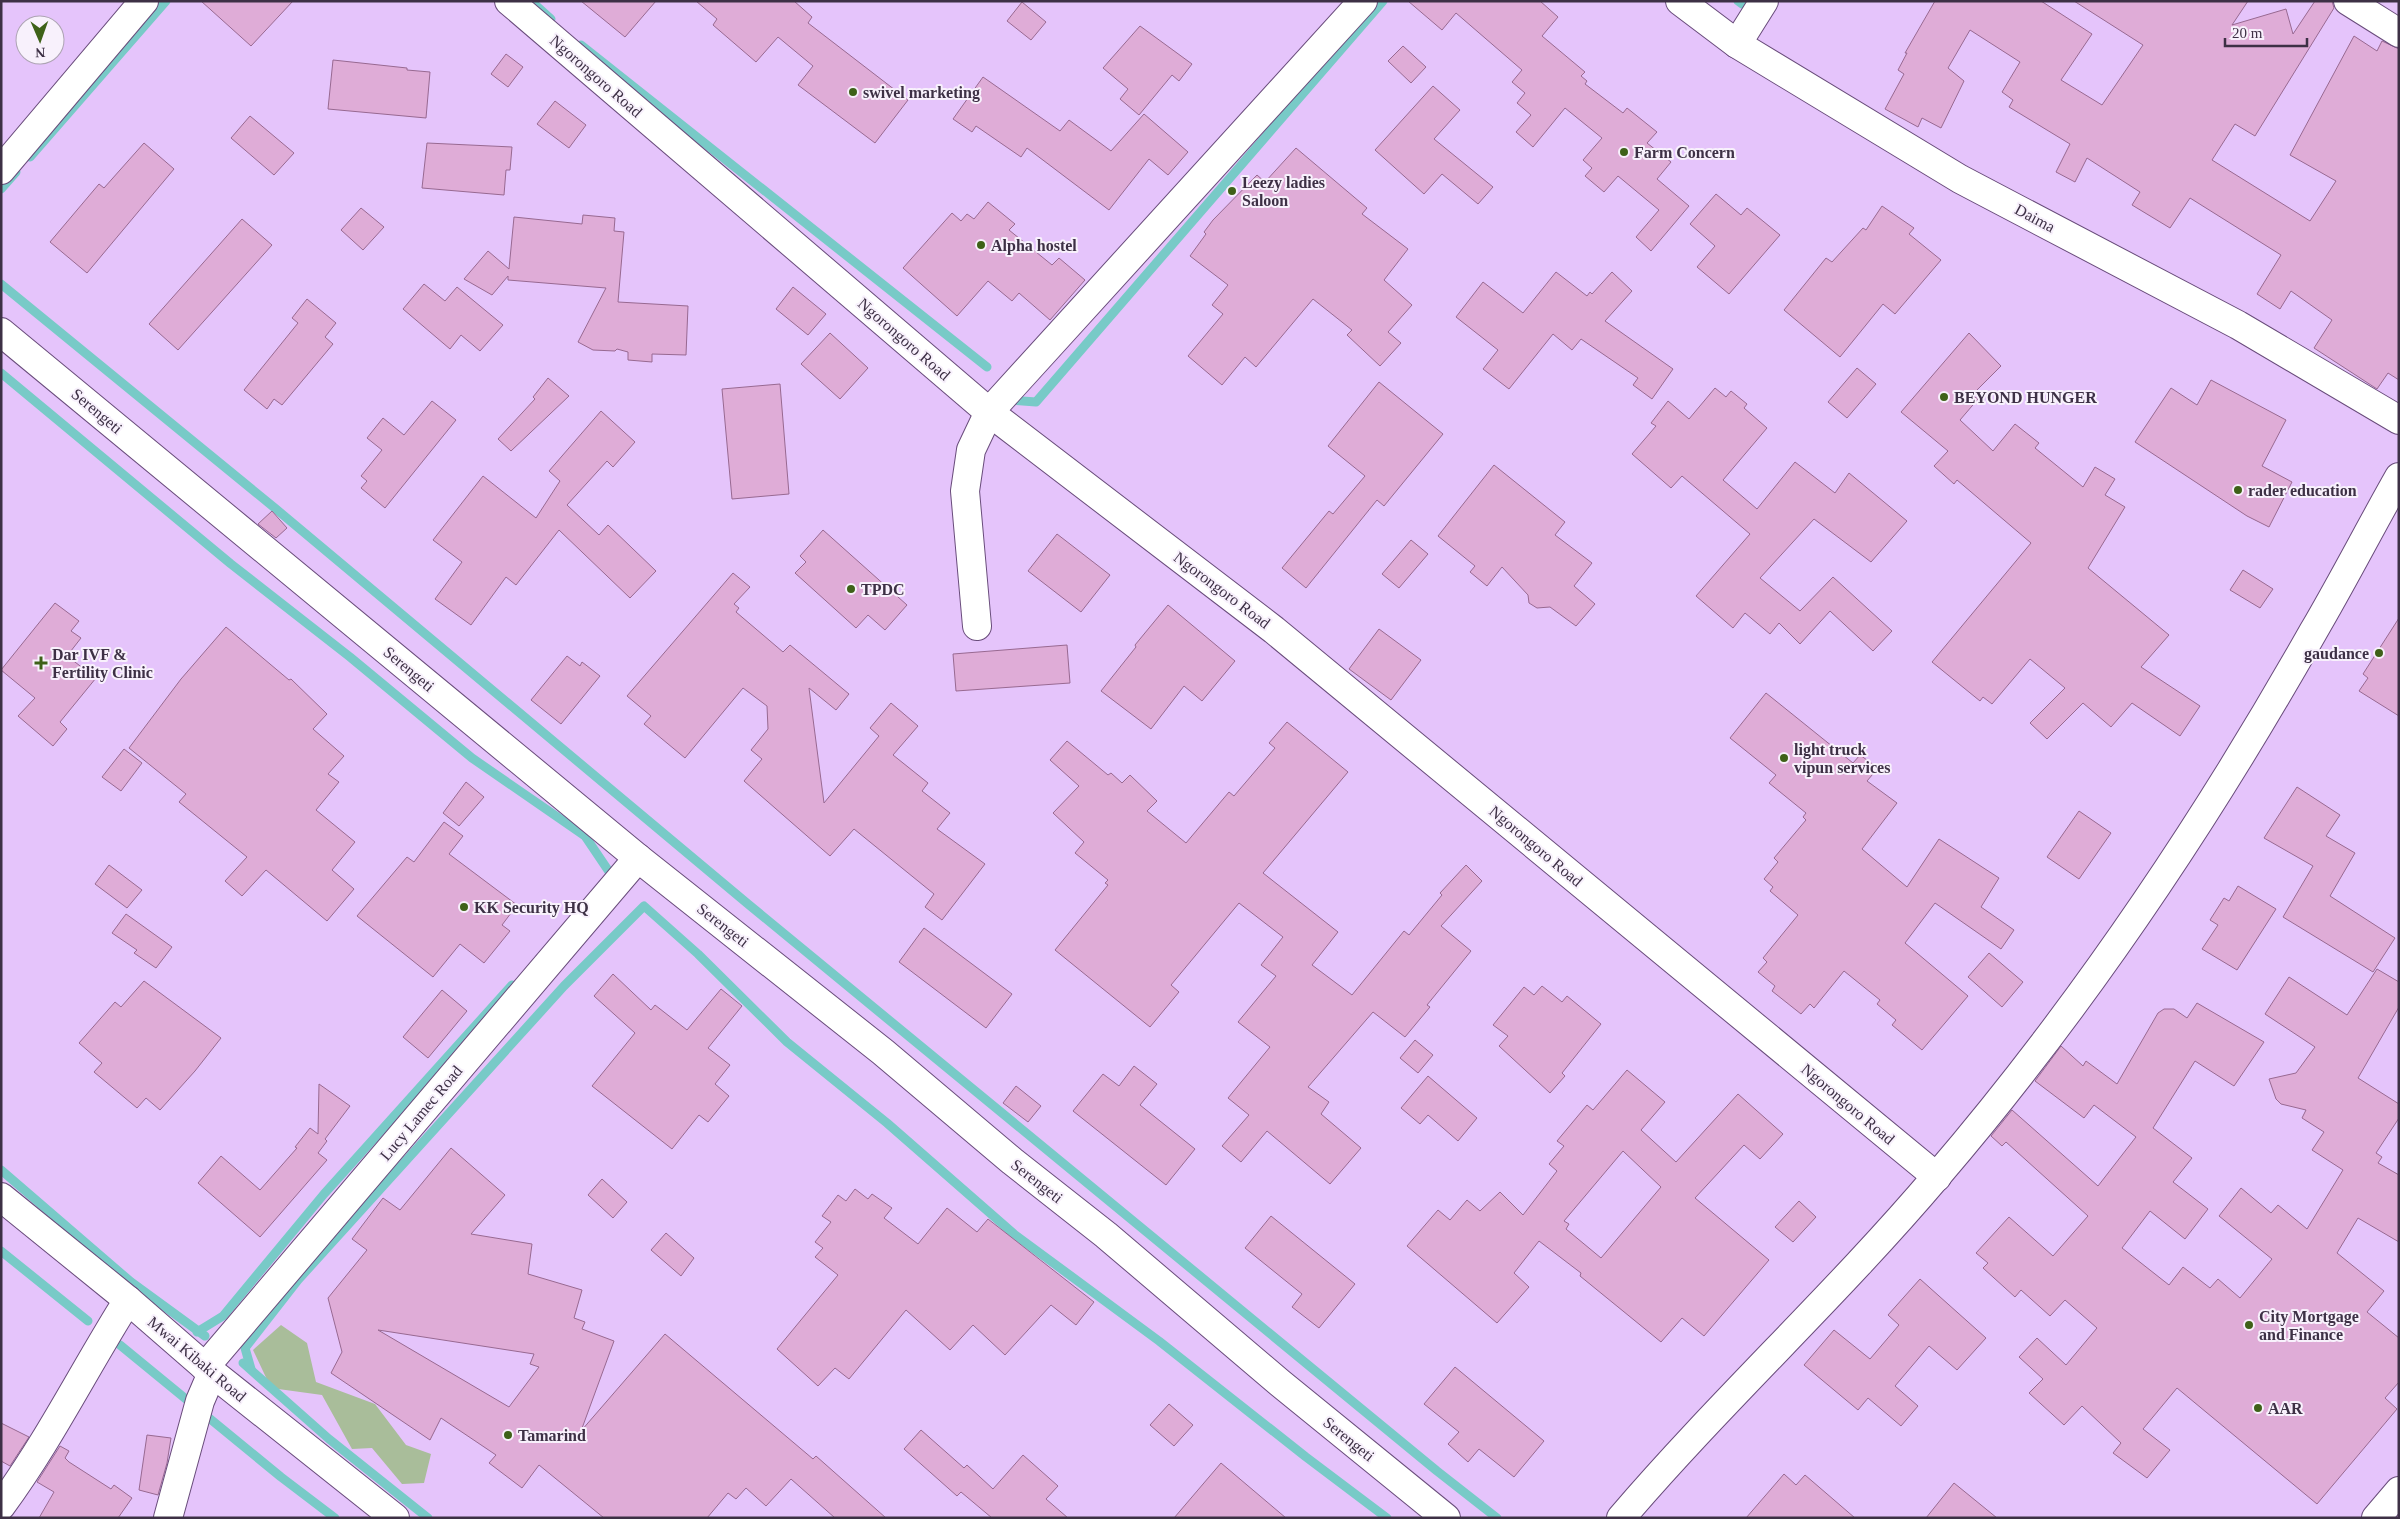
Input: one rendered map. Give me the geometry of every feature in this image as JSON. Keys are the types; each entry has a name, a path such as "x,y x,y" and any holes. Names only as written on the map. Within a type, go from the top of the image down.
{"street":[{"path":"1,170 144,1"},
{"name":"Ngorongoro Road","path":"509,1 989,412 1274,630 1937,1177"},
{"path":"976,626 965,490 971,450 989,412 1362,1"},
{"name":"Daima","path":"1680,1 1737,44 1960,179 2238,325 2399,420"},
{"path":"1737,44 1764,1"},
{"path":"2348,1 2399,33"},
{"name":"Serengeti","path":"1,332 638,858 883,1052 1012,1161 1106,1235 1280,1383 1446,1518"},
{"path":"1621,1518 1654,1479 1832,1293 1937,1177 2039,1050 2189,835 2313,634 2399,477"},
{"name":"Lucy Lamec Road","path":"168,1518 208,1370 638,858"},
{"name":"Mwai Kibaki Road","path":"1,1197 128,1300 208,1370 395,1518"},
{"path":"1,1506 44,1442 128,1300"},
{"path":"2376,1518 2399,1491"}],"green space":[{"path":"281,1325 307,1343 316,1382 375,1404 406,1445 431,1454 424,1483 402,1484 372,1448 352,1449 322,1395 271,1388 253,1350"}],"building":[{"path":"201,1 293,1 251,46"},
{"path":"581,1 656,1 625,37"},
{"path":"696,1 794,1 812,17 808,23 908,100 875,143 798,85 813,66 778,37 756,62 713,25 717,19"},
{"path":"1408,1 1540,1 1558,17 1542,36 1585,72 1581,76 1587,81 1585,84 1623,113 1627,108 1657,132 1647,143 1671,162 1657,179 1689,206 1651,251 1636,237 1659,210 1618,176 1604,192 1585,176 1592,168 1583,160 1602,138 1565,108 1533,147 1516,132 1531,115 1517,103 1525,93 1512,82 1522,70 1456,13 1442,30"},
{"path":"1935,1 2041,1 2092,34 2061,80 2102,105 2143,45 2074,1 2248,1 2232,25 2286,9 2293,34 2315,1 2332,1 2334,8 2255,136 2235,124 2212,160 2310,221 2336,181 2290,155 2354,36 2377,51 2382,41 2399,49 2399,380 2388,373 2377,389 2314,348 2332,320 2291,291 2280,309 2257,294 2281,255 2190,198 2170,228 2132,205 2140,192 2087,158 2075,182 2056,172 2070,144 2009,107 2013,100 2002,92 2020,62 1970,30 1948,68 1964,81 1941,128 1922,118 1918,127 1885,109 1904,74 1898,70 1907,53 1905,53"},
{"path":"1022,2 1046,22 1031,40 1007,21"},
{"path":"1140,26 1192,64 1179,81 1172,75 1139,115 1120,99 1128,89 1103,68"},
{"path":"1403,46 1426,67 1411,83 1388,61"},
{"path":"506,54 523,67 508,87 491,74"},
{"path":"333,60 430,72 426,118 328,109"},
{"path":"983,77 1060,131 1069,120 1111,151 1144,114 1188,152 1168,175 1149,159 1109,210 1027,148 1021,157 976,126 972,132 953,119"},
{"path":"1433,86 1460,110 1434,139 1493,187 1478,204 1442,174 1424,194 1375,150"},
{"path":"555,101 586,125 569,148 537,124"},
{"path":"250,116 294,153 274,175 231,138"},
{"path":"144,143 174,169 87,273 50,242 99,184 104,188"},
{"path":"427,143 512,147 510,170 506,170 504,195 422,188"},
{"path":"1296,148 1367,208 1362,214 1408,249 1384,280 1412,305 1388,332 1401,343 1380,366 1347,335 1352,330 1313,299 1256,367 1245,357 1222,385 1188,356 1223,314 1212,305 1228,285 1190,256 1206,234 1204,232 1213,220 1257,175 1265,182"},
{"path":"1716,194 1741,215 1747,208 1780,235 1729,294 1697,267 1715,246 1690,224"},
{"path":"988,202 1015,224 1009,230 1052,265 1059,258 1085,280 1050,320 1019,293 1012,301 988,281 957,316 903,268 952,213 961,221 967,214 974,219"},
{"path":"1882,206 1914,228 1909,234 1941,260 1895,314 1883,304 1840,357 1784,310 1826,258 1832,262 1863,228 1866,230"},
{"path":"361,208 384,227 363,250 341,230"},
{"path":"583,215 615,218 614,231 624,232 618,302 688,306 686,355 652,354 652,362 628,360 628,352 617,349 615,351 593,350 578,342 606,288 508,280 508,276 492,295 464,279 488,251 509,269 514,217 582,224"},
{"path":"242,219 272,245 178,350 149,324"},
{"path":"1556,272 1587,296 1590,292 1592,294 1612,272 1632,291 1605,321 1673,369 1652,399 1633,385 1638,378 1581,339 1572,350 1553,334 1509,389 1483,369 1498,350 1456,317 1483,282 1523,313"},
{"path":"424,284 445,301 457,287 503,325 480,351 461,335 450,349 403,309"},
{"path":"793,287 826,314 808,335 776,309"},
{"path":"307,299 336,323 325,337 333,344 282,405 274,399 267,409 244,390 298,323 292,318"},
{"path":"830,333 868,368 840,399 801,364"},
{"path":"1969,333 2001,366 1972,395 1978,399 1960,420 1993,451 2015,424 2039,443 2035,448 2083,487 2095,467 2115,479 2105,495 2125,507 2088,568 2169,635 2141,667 2200,706 2180,736 2132,703 2111,727 2083,703 2047,739 2030,723 2065,688 2030,659 1992,704 1983,697 1980,701 1932,662 2031,543 1957,480 1954,484 1934,466 1948,451 1901,412"},
{"path":"1857,368 1876,384 1847,418 1828,402"},
{"path":"548,378 569,396 511,451 498,439 535,399 533,397"},
{"path":"2211,380 2286,420 2262,466 2292,482 2269,527 2247,516 2135,442 2171,388 2197,405"},
{"path":"1379,382 1443,434 1384,506 1377,500 1306,588 1282,568 1329,511 1333,514 1365,476 1328,446"},
{"path":"780,384 789,494 732,499 722,389"},
{"path":"1715,388 1726,397 1731,391 1747,404 1744,408 1767,428 1723,480 1757,509 1795,462 1835,493 1849,473 1907,521 1871,562 1814,519 1760,578 1800,611 1833,577 1892,631 1873,651 1830,611 1800,644 1779,623 1770,634 1745,613 1733,628 1696,596 1750,534 1682,476 1671,488 1632,454 1656,426 1651,423 1668,401 1689,419"},
{"path":"432,401 456,420 385,508 361,488 367,481 361,476 382,450 367,438 383,418 404,435"},
{"path":"601,411 635,442 613,467 607,461 567,505 599,535 608,525 656,571 630,598 559,530 516,585 506,577 471,625 435,599 462,562 433,540 483,476 536,518 560,481 549,471"},
{"path":"1494,465 1565,522 1555,535 1592,563 1574,586 1595,604 1576,626 1550,607 1537,608 1529,603 1528,595 1502,567 1487,586 1470,572 1475,566 1438,536"},
{"path":"272,511 287,528 276,538 258,524"},
{"name":"TPDC","path":"823,530 907,605 885,630 868,615 856,628 795,573 806,562 800,556"},
{"path":"1057,534 1110,575 1081,612 1028,571"},
{"path":"1411,540 1428,554 1399,588 1382,574"},
{"path":"2243,570 2273,589 2260,608 2230,590"},
{"path":"733,573 750,587 734,604 739,608 736,612 783,652 790,645 849,694 836,710 809,688 824,803 879,736 870,728 891,703 918,726 893,755 928,783 922,791 950,813 937,829 985,864 942,920 925,907 934,894 854,829 830,856 744,781 762,759 751,750 768,729 767,706 743,688 685,758 644,724 651,716 627,696"},
{"name":"Dar IVF & Fertility Clinic","path":"55,603 79,621 71,631 81,638 67,656 96,678 60,722 67,729 53,746 18,716 35,698 1,670"},
{"path":"1168,605 1235,661 1202,701 1184,686 1151,729 1101,691"},
{"path":"2399,618 2399,716 2359,691 2368,678 2363,674"},
{"path":"226,627 289,680 291,679 327,714 313,729 344,756 328,774 339,782 316,810 355,842 332,870 354,889 327,921 266,870 242,896 225,881 247,857 179,802 186,794 129,748 181,679"},
{"path":"1379,629 1421,660 1391,700 1349,669"},
{"path":"1067,645 1070,683 956,691 953,654"},
{"path":"567,656 580,666 582,662 600,676 561,724 531,700"},
{"path":"1766,693 1853,763 1860,755 1878,768 1867,781 1897,803 1862,849 1907,887 1939,839 1999,878 1981,907 2014,930 2001,949 1935,903 1905,943 1968,996 1922,1050 1892,1025 1896,1020 1877,1004 1880,1000 1844,971 1814,1008 1810,1004 1801,1014 1772,991 1775,986 1758,972 1767,962 1763,958 1798,915 1770,891 1773,887 1764,879 1778,862 1774,858 1806,820 1803,817 1806,813 1769,783 1776,775 1730,738"},
{"path":"1287,722 1348,772 1263,873 1338,932 1312,965 1352,995 1404,931 1409,935 1442,895 1440,893 1466,865 1482,881 1441,926 1471,951 1427,1005 1430,1007 1405,1037 1373,1012 1308,1087 1329,1102 1321,1114 1361,1148 1330,1184 1267,1131 1241,1162 1222,1146 1249,1115 1228,1098 1270,1047 1238,1022 1276,976 1261,965 1283,937 1239,903 1171,985 1179,992 1150,1027 1055,950 1108,885 1105,883 1108,880 1075,853 1084,842 1053,813 1079,786 1050,760 1067,741 1108,775 1111,773 1122,783 1130,775 1157,801 1147,811 1186,843 1229,792 1234,796 1275,748 1269,743"},
{"path":"124,749 142,763 121,791 102,777"},
{"path":"466,782 484,797 459,826 443,813"},
{"path":"2297,787 2340,815 2326,836 2355,853 2330,896 2395,938 2373,972 2283,917 2313,866 2264,838"},
{"path":"2079,811 2111,833 2079,879 2047,857"},
{"path":"444,822 463,836 449,854 517,905 502,925 510,931 484,963 460,944 433,977 357,916 407,857 414,862"},
{"path":"109,865 142,890 127,908 95,884"},
{"path":"2238,886 2276,909 2237,970 2202,949 2218,925 2210,920 2224,898 2229,901"},
{"path":"126,914 172,947 156,968 134,953 137,950 112,933"},
{"path":"924,928 1012,994 986,1028 899,962"},
{"path":"1989,953 2023,982 2002,1007 1968,977"},
{"path":"2377,969 2399,982 2399,1007 2358,1078 2399,1104 2399,1118 2376,1153 2382,1157 2378,1163 2399,1175 2399,1242 2358,1218 2337,1253 2384,1291 2367,1312 2399,1338 2399,1382 2385,1398 2397,1409 2317,1504 2177,1388 2143,1429 2170,1450 2147,1478 2113,1453 2121,1443 2082,1406 2064,1425 2029,1393 2043,1379 2019,1357 2037,1338 2066,1365 2097,1328 2065,1300 2050,1316 2021,1290 2015,1297 1983,1268 1988,1263 1976,1253 2009,1217 2053,1256 2088,1216 2006,1142 2002,1146 1991,1136 2012,1110 2098,1186 2136,1137 2094,1105 2084,1118 2035,1081 2061,1046 2083,1066 2086,1061 2117,1084 2158,1013 2164,1009 2174,1009 2187,1018 2197,1003 2264,1042 2234,1086 2195,1061 2153,1128 2192,1158 2173,1182 2208,1209 2185,1239 2150,1211 2122,1248 2169,1285 2183,1267 2210,1288 2218,1279 2240,1298 2272,1259 2219,1216 2241,1188 2271,1213 2278,1205 2307,1229 2343,1170 2312,1150 2324,1132 2302,1118 2306,1110 2281,1104 2276,1099 2269,1079 2296,1073 2315,1047 2265,1014 2289,977 2347,1015"},
{"path":"613,974 651,1010 655,1005 687,1030 721,989 742,1006 708,1048 730,1065 715,1084 729,1096 708,1122 699,1115 672,1149 592,1086 635,1033 594,996"},
{"path":"144,981 221,1038 160,1110 146,1098 137,1108 94,1072 102,1063 79,1043 115,1002 121,1007"},
{"path":"1542,986 1562,1002 1567,996 1601,1024 1562,1073 1565,1076 1550,1093 1499,1046 1508,1036 1493,1025 1524,987 1534,995"},
{"path":"442,990 467,1011 428,1058 403,1037"},
{"path":"1415,1040 1433,1055 1418,1073 1400,1058"},
{"path":"1134,1066 1157,1084 1140,1105 1195,1149 1166,1185 1073,1111 1103,1074 1119,1086"},
{"path":"1627,1070 1665,1102 1641,1130 1676,1162 1738,1094 1783,1134 1760,1159 1744,1145 1695,1198 1769,1260 1704,1336 1682,1318 1661,1342 1580,1276 1581,1273 1539,1241 1514,1273 1529,1287 1497,1323 1407,1246 1438,1210 1450,1220 1467,1200 1480,1211 1500,1192 1523,1215 1557,1171 1549,1164 1564,1146 1557,1141 1587,1105 1593,1110","holes":["1623,1151 1661,1187 1601,1258 1566,1229 1569,1224 1564,1221"]},
{"path":"1428,1076 1477,1118 1458,1141 1428,1115 1420,1124 1401,1108"},
{"path":"319,1084 350,1106 325,1139 327,1141 318,1153 327,1160 260,1237 198,1183 221,1156 260,1190 297,1148 295,1147 310,1128 318,1134"},
{"path":"1016,1086 1041,1106 1028,1122 1003,1103"},
{"path":"451,1148 505,1195 471,1234 532,1244 528,1274 582,1290 574,1318 585,1322 582,1329 614,1341 581,1431 665,1334 813,1459 816,1456 886,1518 835,1518 791,1479 766,1506 746,1488 736,1499 728,1493 707,1518 604,1518 539,1465 522,1488 489,1463 496,1455 441,1418 430,1440 331,1373 342,1352 328,1298 367,1250 352,1239 383,1198 400,1210","holes":["378,1330 534,1354 530,1364 539,1367 509,1407"]},
{"path":"602,1179 627,1202 613,1218 588,1195"},
{"path":"855,1189 868,1199 872,1194 892,1208 884,1218 918,1244 947,1208 977,1232 988,1219 1094,1302 1076,1325 1051,1305 1005,1355 973,1325 950,1350 906,1310 849,1379 835,1368 818,1386 777,1349 838,1275 815,1257 823,1248 815,1242 831,1222 822,1216 838,1195 846,1201"},
{"path":"1799,1201 1816,1217 1793,1242 1775,1227"},
{"path":"1271,1216 1355,1284 1319,1328 1292,1307 1302,1294 1245,1248"},
{"path":"666,1233 694,1258 681,1276 651,1250"},
{"path":"1920,1279 1986,1338 1957,1370 1929,1346 1895,1386 1918,1406 1901,1426 1868,1398 1858,1410 1804,1365 1834,1330 1870,1359 1899,1325 1888,1315"},
{"path":"1455,1367 1544,1441 1514,1477 1479,1449 1468,1462 1448,1444 1459,1432 1424,1404"},
{"path":"1169,1404 1193,1425 1174,1446 1150,1425"},
{"path":"1,1423 29,1437 10,1466 1,1461"},
{"path":"921,1430 964,1468 967,1465 993,1489 1023,1455 1058,1486 1046,1499 1068,1518 992,1518 961,1492 957,1496 904,1449"},
{"path":"147,1435 171,1438 167,1463 158,1495 139,1490"},
{"path":"60,1446 69,1451 65,1458 69,1462 111,1489 114,1485 132,1498 118,1518 39,1518 54,1492 37,1482"},
{"path":"1221,1463 1286,1518 1174,1518"},
{"path":"1784,1474 1796,1485 1805,1475 1855,1518 1746,1518"},
{"path":"1954,1483 1997,1518 1926,1518"}],"waterway":[{"path":"30,157 166,1"},
{"path":"531,1 551,19"},
{"path":"1011,400 1036,402 1383,1"},
{"path":"1738,1 1742,4 1743,1"},
{"path":"581,45 987,367"},
{"path":"1,189 16,172"},
{"path":"1,284 276,509 748,904 1437,1471 1497,1518"},
{"path":"1,373 231,564 350,657 472,758 585,836 614,879"},
{"path":"251,1369 245,1348 298,1280 564,986 644,906 698,954 787,1042 887,1123 1014,1234 1159,1341 1387,1518"},
{"path":"197,1332 223,1316 324,1194 512,985"},
{"path":"1,1170 131,1282 205,1336"},
{"path":"1,1251 88,1321"},
{"path":"120,1345 281,1477 335,1518"},
{"path":"243,1363 329,1439 428,1518"}],"place":[{"name":"swivel marketing","path":"853,92"},
{"name":"Farm Concern","path":"1624,152"},
{"name":"Leezy ladies Saloon","path":"1232,191"},
{"name":"Alpha hostel","path":"981,245"},
{"name":"BEYOND HUNGER","path":"1944,397"},
{"name":"rader education","path":"2238,490"},
{"name":"TPDC","path":"851,589"},
{"name":"gaudance","path":"2379,653"},
{"name":"Dar IVF & Fertility Clinic","path":"41,663"},
{"name":"light truck vipun services","path":"1784,758"},
{"name":"KK Security HQ","path":"464,907"},
{"name":"City Mortgage and Finance","path":"2249,1325"},
{"name":"AAR","path":"2258,1408"},
{"name":"Tamarind","path":"508,1435"}]}
